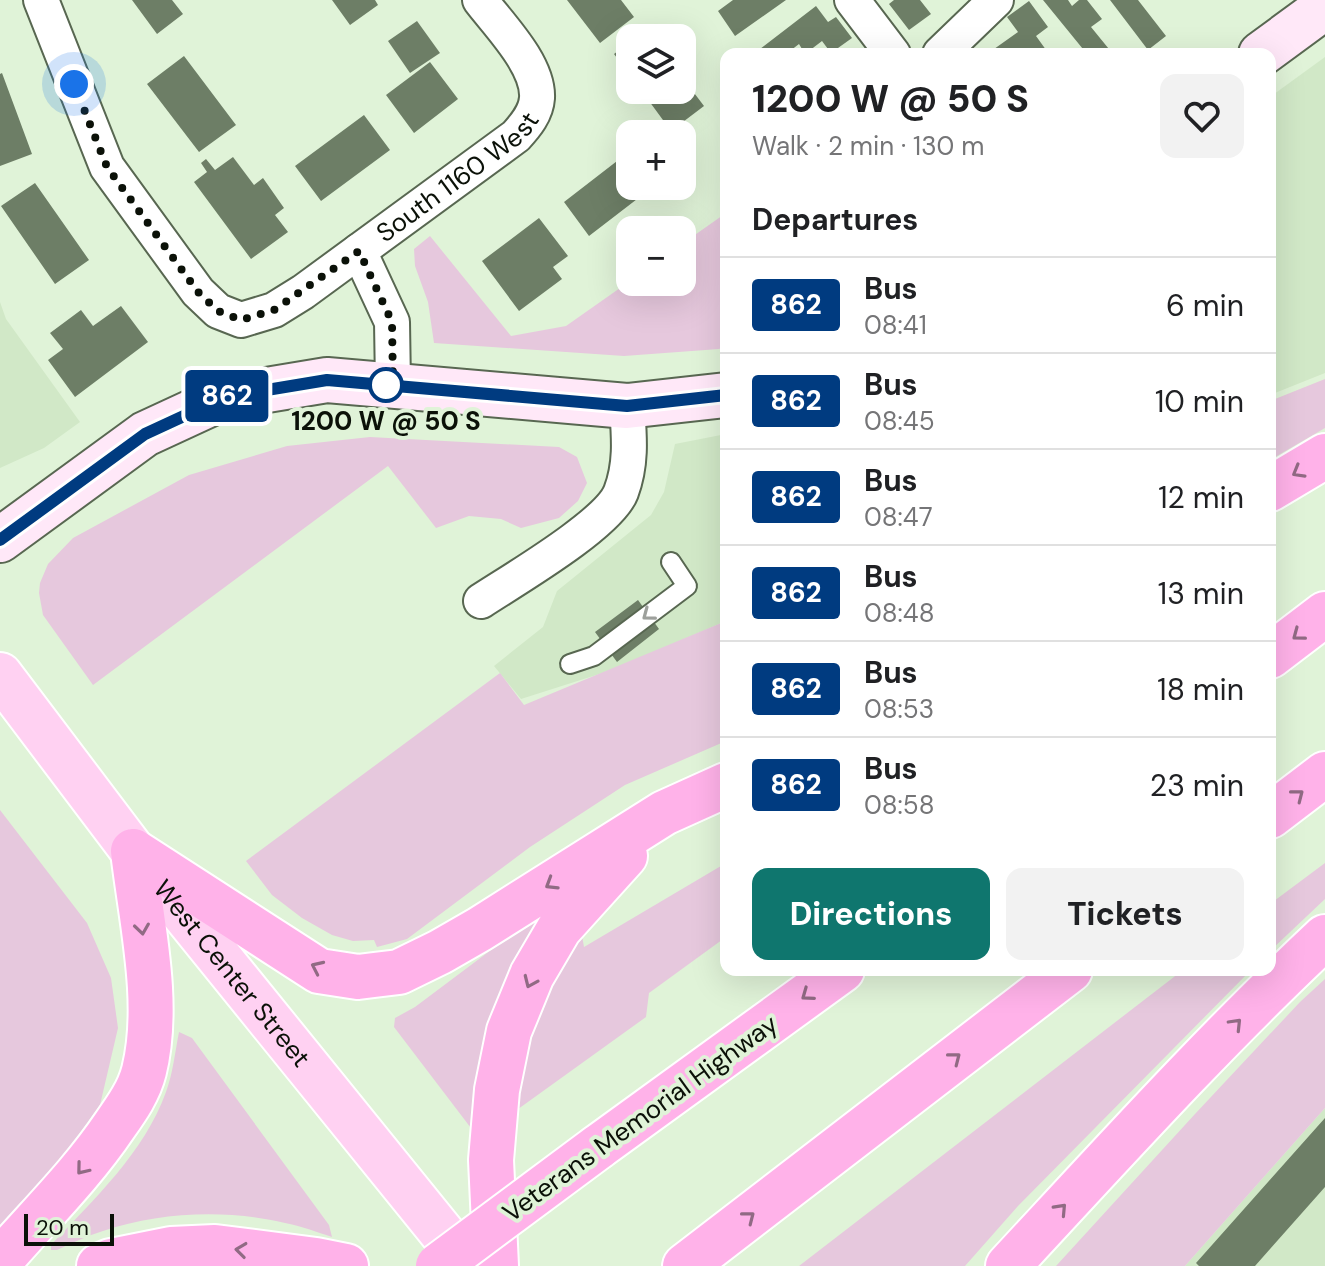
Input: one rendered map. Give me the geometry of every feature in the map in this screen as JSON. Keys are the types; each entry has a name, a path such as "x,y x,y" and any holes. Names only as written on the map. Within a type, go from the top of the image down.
{"highway":[{"path":"1276,485 1325,456"},
{"path":"1276,651 1325,614"},
{"path":"1276,811 1325,774"},
{"path":"133,851 319,971 358,977 399,972 440,952 664,813 720,788"},
{"path":"496,1266 491,1160 497,1090 509,1031 532,975 559,929 664,813"},
{"path":"0,1261 104,1141 134,1097 144,1071 151,992 133,851"},
{"path":"1008,1266 1181,1079 1325,937"},
{"name":"Veterans Memorial Highway","path":"438,1266 834,976"},
{"path":"686,1265 1062,976"},
{"path":"99,1266 171,1249 215,1247 346,1266"}],"main road":[{"path":"1269,48 1325,7"},
{"path":"0,540 145,434 225,397 327,380 627,406 720,396"},
{"name":"West Center Street","path":"0,675 133,851 469,1266"}],"street":[{"name":"South 1160 West","path":"41,0 107,167 198,292 218,311 241,320 274,310 516,136 526,125 537,98 531,69 480,0"},
{"path":"852,0 888,48"},
{"path":"946,48 996,0"},
{"path":"359,251 392,322 393,385"},
{"path":"481,601 592,527 620,495 630,458 627,406"}],"lane":[{"path":"570,664 594,656 687,586 671,562"}],"shaded area":[{"path":"1325,57 1325,373 1276,393 1276,93"},
{"path":"720,217 719,349 624,356 434,343 428,302 415,266 414,249 430,236 511,336 566,326 616,291 616,296 696,296 696,234"},
{"path":"0,302 6,319 80,422 44,448 0,468"},
{"path":"1325,379 1325,428 1276,457 1276,399"},
{"path":"720,435 720,624 612,670 521,699 494,666 543,627 557,591 651,515 664,492 675,444"},
{"path":"370,437 559,447 577,457 587,483 578,501 559,518 521,528 501,519 469,516 436,528 388,466 93,685 43,615 40,583 48,564 73,538 189,475 287,446"},
{"path":"720,623 720,744 625,785 530,847 407,939 377,947 374,940 353,941 332,935 302,918 272,895 246,861 500,673 524,705"},
{"path":"0,810 87,923 111,978 118,1028 100,1105 35,1195 0,1232"},
{"path":"1325,863 1325,899 1276,945 1276,900"},
{"path":"720,867 720,941 649,993 646,1017 514,1112 529,1032 546,990 581,930 584,947"},
{"path":"547,908 477,1136 394,1027 395,1018 415,1007"},
{"path":"1175,976 1245,976 1018,1206 965,1266 799,1266"},
{"path":"1325,979 1325,1108 1185,1266 1056,1266 1195,1114"},
{"path":"179,1032 192,1038 329,1225 332,1237 297,1226 240,1216 170,1216 125,1225 51,1250 51,1245 116,1174 145,1135 168,1085"},
{"path":"1325,1108 1325,1266 1185,1266"}],"building":[{"path":"132,0 172,0 183,14 157,34"},
{"path":"332,0 375,0 378,5 350,25"},
{"path":"567,0 621,0 634,17 625,24 616,24 616,31 600,43"},
{"path":"733,0 786,0 735,36 718,11"},
{"path":"894,0 920,0 931,14 909,30 889,4"},
{"path":"1043,0 1068,0 1072,6 1079,0 1087,0 1102,19 1091,27 1108,48 1082,48"},
{"path":"1110,0 1138,0 1166,36 1146,48"},
{"path":"1029,1 1048,27 1036,36 1045,48 995,48 1018,32 1007,17"},
{"path":"816,6 828,22 836,17 852,38 838,48 827,48 822,41 813,48 801,48 799,44 794,48 761,48"},
{"path":"417,21 440,53 410,73 388,41"},
{"path":"184,56 236,125 199,152 147,84"},
{"path":"430,62 458,99 414,133 386,95"},
{"path":"0,74 32,154 0,166"},
{"path":"696,95 704,106 686,120 663,120 651,104 696,104"},
{"path":"364,115 390,150 321,201 295,166"},
{"path":"233,157 254,185 263,178 284,208 275,215 288,232 251,259 194,182 207,172 201,163 206,159 215,170"},
{"path":"616,162 616,200 636,200 589,236 564,202"},
{"path":"35,183 89,260 55,284 1,206"},
{"path":"539,218 568,256 553,267 562,279 519,311 482,261"},
{"path":"121,306 148,342 75,397 48,360 63,349 50,333 81,310 93,326"},
{"path":"638,600 659,629 617,662 595,632"},
{"path":"1325,1118 1325,1187 1255,1266 1199,1266 1196,1263"}],"bus line":[{"name":"862","path":"0,540 145,434 225,397 327,380 627,406 720,396"}],"place":[{"name":"1200 W @ 50 S","path":"386,385"}],"route":[{"path":"74,84 107,167 198,292 218,311 241,320 274,310 359,251 392,322 393,385 386,385"}]}
